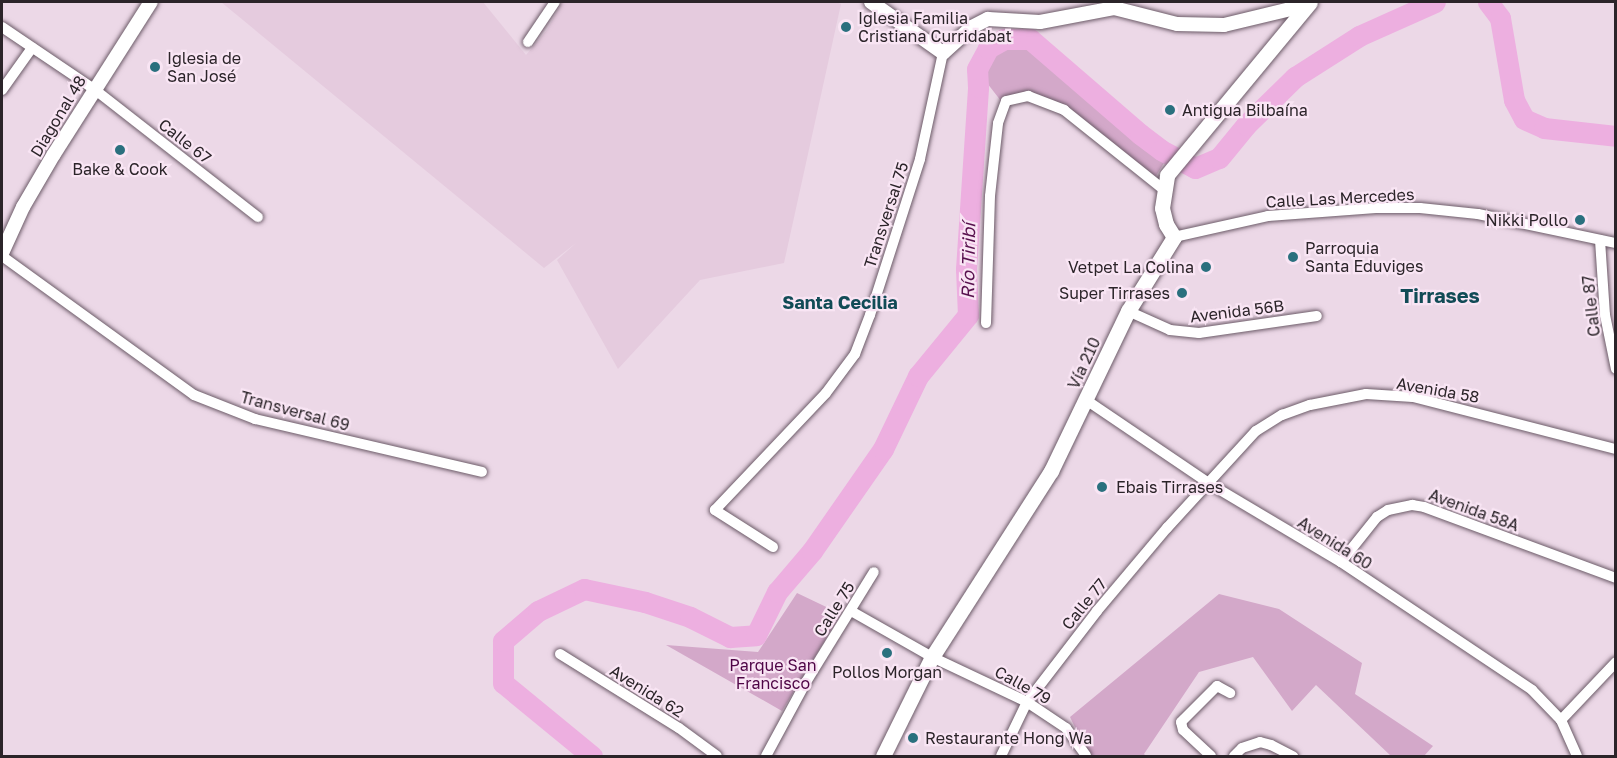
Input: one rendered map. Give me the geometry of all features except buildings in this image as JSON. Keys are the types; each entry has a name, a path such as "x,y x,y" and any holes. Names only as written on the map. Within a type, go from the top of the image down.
{"main road":[{"path":"1174,237 1166,224 1162,208 1165,182 1197,136 1309,3"},
{"name":"Vía 210","path":"883,756 932,657 1051,471 1128,311 1174,237"}],"street":[{"name":"Diagonal 48","path":"2,255 23,207 94,89 151,2"},
{"path":"528,42 555,2"},
{"path":"871,2 944,53 972,27 988,19 1040,22 1114,9 1177,24 1224,25 1309,3"},
{"name":"Calle 67","path":"2,27 94,89 258,217"},
{"path":"2,90 32,48"},
{"name":"Transversal 75","path":"773,548 715,510 826,393 855,354 870,315 920,159 944,53"},
{"path":"986,323 990,196 998,123 1006,101 1028,96 1064,110 1165,182"},
{"name":"Calle Las Mercedes","path":"1174,237 1268,216 1377,208 1419,208 1478,214 1616,243"},
{"name":"Calle 87","path":"1600,240 1605,315 1616,369"},
{"name":"Transversal 69","path":"2,255 194,395 255,419 482,472"},
{"name":"Avenida 56B","path":"1128,311 1170,330 1199,333 1317,316"},
{"name":"Avenida 58","path":"1210,484 1256,431 1282,415 1310,405 1366,394 1413,397 1616,448"},
{"name":"Avenida 60","path":"1086,400 1210,484 1341,562 1532,690 1561,720"},
{"name":"Calle 77","path":"1001,756 1027,702 1097,611 1167,528 1210,484"},
{"name":"Avenida 58A","path":"1341,562 1377,517 1388,510 1412,505 1424,507 1616,578"},
{"name":"Calle 75","path":"766,756 806,682 874,572"},
{"path":"851,611 932,657"},
{"name":"Avenida 62","path":"560,654 679,728 717,756"},
{"name":"Calle 79","path":"932,657 1027,702 1066,728 1086,756"},
{"path":"1577,756 1561,720 1616,662"},
{"path":"1211,756 1183,730 1181,722 1217,686 1230,693"},
{"path":"1234,756 1242,748 1260,742 1293,756"}],"shaded area":[{"path":"221,2 483,2 526,55 547,30 562,2 836,2 841,4 784,263 700,280 618,369 557,260 576,243 544,268"}],"green space":[{"path":"1012,42 1034,45 1143,149 1164,163 1154,179 1067,108 1027,94 1001,101 980,74 995,49"},
{"name":"Parque San Francisco","path":"797,593 841,614 782,711 666,645 758,652"},
{"path":"1219,594 1279,609 1362,663 1355,694 1433,746 1424,756 1391,756 1316,685 1292,711 1253,657 1199,672 1144,754 1146,756 1089,756 1070,717"}],"waterway":[{"name":"Río Tiribí","path":"592,756 503,683 503,641 538,611 584,589 645,602 690,617 730,637 756,635 777,592 812,551 883,449 918,376 968,315 966,269 978,87 977,69 988,48 1004,39 1030,39 1140,134 1161,150 1195,168 1219,158 1246,125 1295,77 1359,36 1435,2"},
{"name":"Río Tiribí","path":"1488,2 1500,18 1514,100 1524,119 1544,128 1616,136"}],"place":[{"name":"Iglesia Familia Cristiana Curridabat","path":"846,27"},
{"name":"Iglesia de San José","path":"155,67"},
{"name":"Antigua Bilbaína","path":"1170,110"},
{"name":"Bake & Cook","path":"120,150"},
{"name":"Nikki Pollo","path":"1580,220"},
{"name":"Parroquia Santa Eduviges","path":"1293,257"},
{"name":"Vetpet La Colina","path":"1206,267"},
{"name":"Super Tirrases","path":"1182,293"},
{"name":"Ebais Tirrases","path":"1102,487"},
{"name":"Pollos Morgan","path":"887,653"},
{"name":"Restaurante Hong Wa","path":"913,738"}],"district":[{"name":"Tirrases","path":"1440,295"},
{"name":"Santa Cecilia","path":"840,302"}]}
